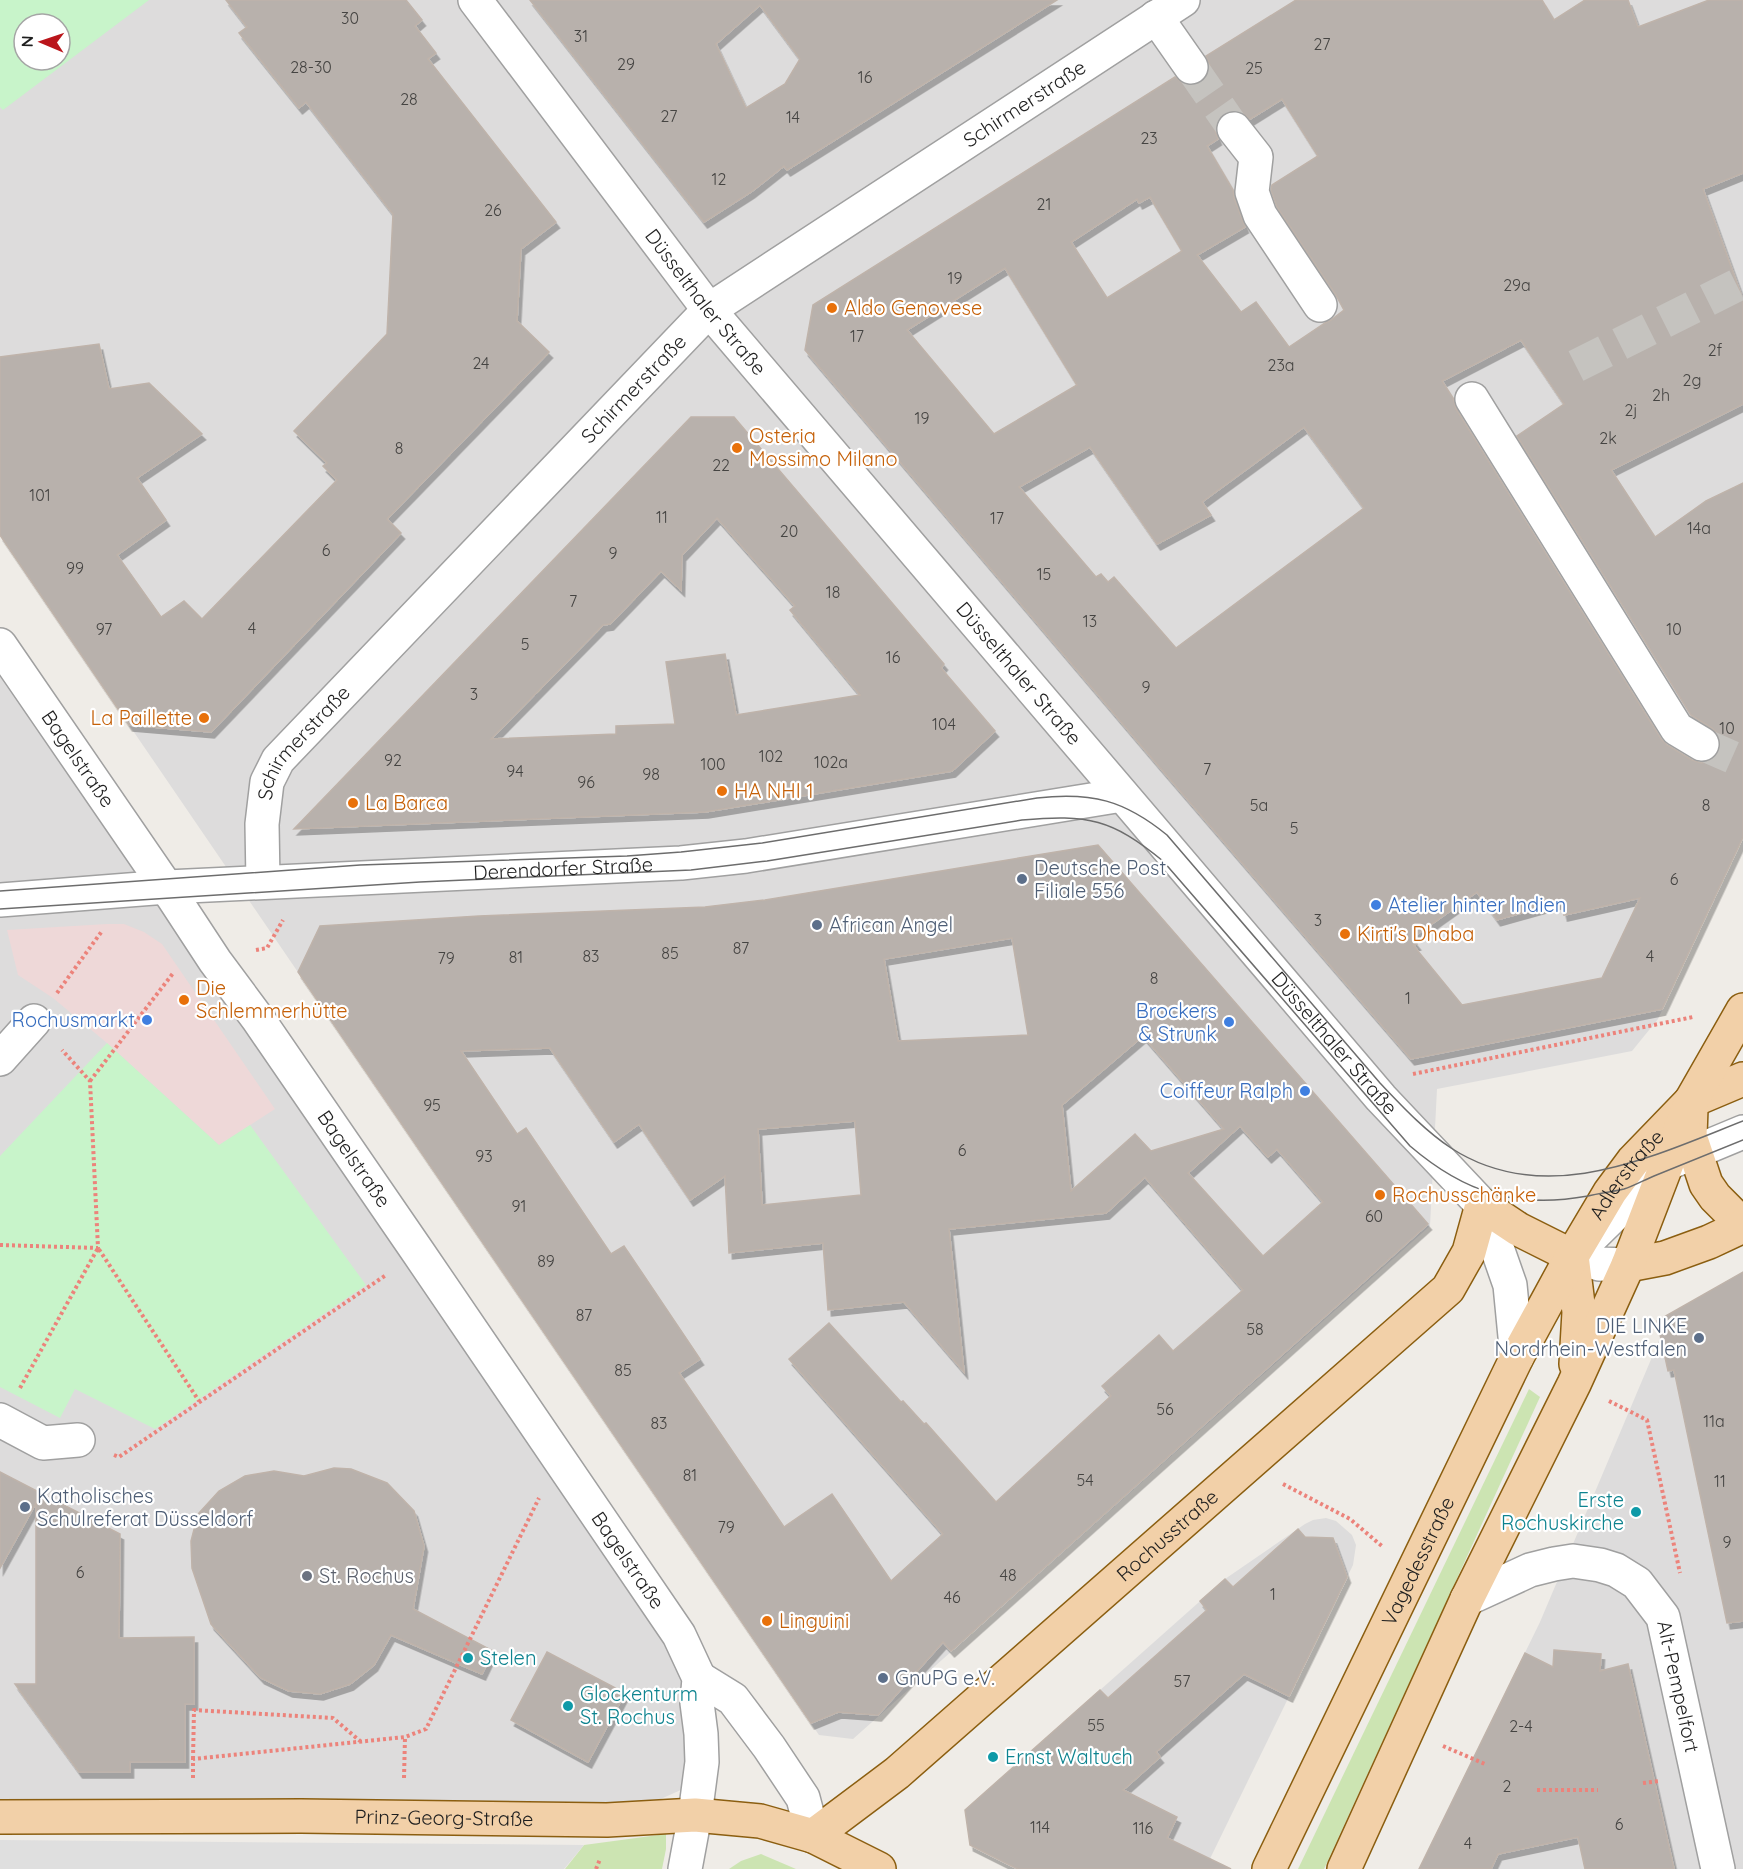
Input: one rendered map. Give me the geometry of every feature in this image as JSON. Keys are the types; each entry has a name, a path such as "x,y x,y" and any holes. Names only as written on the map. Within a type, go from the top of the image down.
{"main road":[{"name":"Adlerstraße","path":"1572,1256 1610,1192 1633,1161 1691,1101 1736,1022"},
{"path":"1691,1101 1743,1079"},
{"name":"Adlerstraße","path":"1628,1265 1681,1158 1691,1101"},
{"path":"1344,1869 1467,1599 1574,1384 1628,1265 1665,1258 1709,1242 1743,1226 1681,1158"},
{"name":"Düsselthaler Straße","path":"1482,1205 1518,1229 1572,1256"},
{"name":"Rochusstraße","path":"813,1836 897,1773 1448,1289 1469,1252 1482,1205"},
{"path":"1572,1256 1579,1312 1574,1384"},
{"name":"Vagedesstraße","path":"1269,1869 1517,1357 1572,1256"},
{"name":"Prinz-Georg-Straße","path":"0,1817 301,1816 607,1820 696,1815 760,1821 813,1836 879,1869"}],"street":[{"name":"Düsselthaler Straße","path":"475,0 709,310 1381,1098 1482,1205"},
{"name":"Schirmerstraße","path":"263,882 262,824 267,782 278,760 709,310 1183,0"},
{"path":"1156,17 1191,67"},
{"path":"1234,129 1256,156 1252,192 1260,215 1320,305"},
{"path":"1472,399 1677,729 1702,744"},
{"name":"Bagelstraße","path":"0,645 679,1635 699,1678 696,1703 701,1734 702,1762 696,1815"},
{"name":"Derendorfer Straße","path":"0,900 166,887 681,863 758,854 1122,795"},
{"path":"0,1059 34,1021"},
{"path":"1572,1256 1681,1158 1743,1132"},
{"path":"1482,1205 1510,1285 1517,1357"},
{"name":"Düsselthaler Straße","path":"1572,1256 1599,1264 1628,1265"},
{"path":"1,1420 44,1443 78,1440"},
{"name":"Alt-Pempelfort","path":"1467,1599 1530,1570 1573,1562 1600,1565 1616,1570 1637,1583 1663,1617 1718,1869"},
{"path":"699,1678 733,1699 769,1747 803,1798 813,1836"},
{"path":"685,1869 696,1815"}],"path":[{"path":"90,1081 178,967 215,961 267,948 305,881"},
{"path":"106,892 107,924 34,1021 90,1081 98,1248 199,1401"},
{"path":"1381,1098 1408,1075 1692,1017 1736,1022"},
{"path":"0,1245 98,1248"},
{"path":"1,1420 98,1248"},
{"path":"78,1440 119,1457 418,1252"},
{"path":"1604,1399 1647,1420 1684,1590 1663,1617"},
{"path":"1248,1466 1350,1519 1413,1572"},
{"path":"193,1759 405,1737 426,1729 522,1532"},
{"path":"192,1818 194,1710 333,1718 361,1741"},
{"path":"404,1776 405,1737"},
{"path":"1537,1790 1598,1790"}],"shaded area":[{"path":"0,0 1743,0 1743,837 1658,1019 1632,1051 1437,1089 1430,1226 853,1739 819,1735 0,536"},
{"path":"0,666 692,1680 692,1785 636,1810 0,1806"},
{"name":"Rochusmarkt","path":"124,924 144,932 162,944 275,1109 219,1145 107,1043 53,998 18,975 7,930"},
{"path":"1743,1282 1743,1869 1419,1869 1540,1622 1666,1324"},
{"path":"1326,1518 1336,1521 1352,1535 1356,1545 1353,1565 1205,1869 1018,1869 970,1845 965,1810 1225,1579 1305,1524"},
{"path":"0,1840 584,1845 564,1869 0,1869"}],"green space":[{"path":"0,0 149,0 72,58 72,12 12,12 12,72 53,72 3,110 0,107"},
{"path":"107,1043 219,1145 250,1125 366,1285 155,1429 75,1389 60,1418 0,1387 0,1156"},
{"path":"1529,1389 1540,1397 1324,1869 1298,1869"},
{"path":"666,1834 662,1869 565,1869 584,1845"},
{"path":"761,1854 796,1869 729,1869 741,1861"}],"building":[{"path":"226,0 406,0 422,20 415,26 436,53 428,59 556,222 521,249 517,321 549,352 387,519 401,533 211,732 129,725 0,535 0,357 99,344 109,389 149,383 202,434 137,478 166,520 117,555 161,617 184,601 202,619 337,480 323,466 327,463 294,431 387,334 393,214 306,102 299,108 239,33 247,27"},
{"path":"530,0 1057,0 787,170 784,166 751,192 704,222","holes":["760,5 800,59 785,84 746,108 716,44"]},
{"path":"1296,0 1542,0 1554,20 1585,0 1628,0 1638,27 1709,0 1743,0 1743,173 1703,189 1743,300 1743,404 1611,470 1655,537 1706,501 1743,483 1743,837 1662,1009 1411,1059 805,350 813,305 1175,77 1184,84 1192,86 1201,83 1208,74 1210,65 1206,56","holes":["1282,99 1318,156 1272,185 1271,190 1277,207 1344,310 1289,347 1256,302 1241,312 1197,255 1245,227 1233,190 1207,146 1218,139 1215,131 1217,122 1223,114 1232,110 1241,112 1250,119","1150,197 1182,251 1107,298 1071,242 1137,199 1139,203","1005,268 1077,385 994,434 907,330","1521,340 1564,404 1517,436 1691,715 1718,734 1721,745 1718,754 1711,761 1701,763 1692,760 1661,739 1456,409 1453,398 1442,381","1304,427 1364,508 1176,648 1114,577 1108,582 1101,574 1096,577 1019,487 1090,447 1157,544 1211,515 1202,502","1477,892 1497,920 1561,902 1564,915 1640,898 1602,978 1462,1005 1413,945 1417,944 1412,938"]},
{"path":"691,417 734,417 944,664 941,668 995,731 952,771 705,812 294,829","holes":["717,518 795,606 790,610 860,695 736,715 725,654 666,662 675,724 616,726 616,734 491,739 603,625 610,624 661,571 681,590 682,555"]},
{"path":"1098,845 1428,1224 951,1651 943,1642 878,1715 838,1712 811,1723 298,972 320,926 479,916 705,907 765,900","holes":["1012,938 1028,1035 898,1041 884,959","1143,1036 1224,1129 1151,1151 1135,1134 1071,1191 1062,1105","550,1048 614,1142 639,1124 690,1200 725,1176 729,1253 823,1243 828,1310 904,1302 964,1372 949,1229 1106,1213 1145,1177 1243,1290 1173,1351 1159,1335 1102,1386 1111,1396 996,1502 926,1423 924,1424 903,1401 901,1402 829,1323 789,1359 943,1534 891,1581 832,1494 784,1527 679,1373 700,1359 624,1246 611,1254 526,1128 517,1134 461,1051","855,1121 861,1195 762,1205 758,1129","1240,1126 1268,1157 1277,1149 1323,1202 1263,1256 1188,1173"]},
{"path":"1743,1272 1743,1621 1727,1623 1674,1370 1668,1371 1657,1321"},
{"name":"St. Rochus","path":"334,1468 351,1469 387,1483 414,1511 424,1546 413,1609 493,1651 482,1674 391,1635 374,1665 350,1684 320,1694 289,1691 261,1678 211,1624 192,1568 191,1541 198,1514 219,1491 245,1476 274,1471 304,1476"},
{"path":"0,1472 120,1534 119,1638 194,1637 194,1704 185,1704 185,1762 130,1762 130,1772 79,1772 15,1684 36,1684 36,1503 0,1568"},
{"path":"1298,1529 1305,1537 1333,1538 1347,1577 1289,1696 1244,1674 1156,1752 1160,1757 1123,1790 1177,1817 1167,1838 1231,1869 1018,1869 970,1845 965,1810 1100,1690 1108,1698 1207,1610 1200,1601 1225,1579 1233,1587"},
{"path":"1554,1650 1601,1654 1600,1671 1628,1664 1674,1869 1585,1869 1578,1837 1498,1854 1491,1869 1419,1869 1525,1653 1553,1667"},
{"name":"Glockenturm St. Rochus","path":"547,1652 625,1693 588,1762 511,1720"}],"tunnel":[{"path":"1191,67 1234,129"},
{"path":"1576,366 1743,282"},
{"path":"1702,744 1743,762"}],"tram line":[{"path":"0,891 360,865 627,856 681,852 762,843 1037,798 1057,796 1091,798 1121,806 1167,835 1380,1083 1422,1126 1441,1141 1487,1166 1523,1175 1560,1176 1598,1171 1672,1149 1743,1121"},
{"path":"0,909 420,882 691,870 767,861 1022,820 1082,819 1098,822 1129,836 1163,861 1410,1146 1430,1162 1472,1186 1493,1194 1538,1200 1562,1200 1588,1196 1628,1188 1743,1140"}],"place":[{"name":"Aldo Genovese","path":"832,308"},
{"name":"Osteria Mossimo Milano","path":"737,448"},
{"name":"La Paillette","path":"204,718"},
{"name":"HA NHI 1","path":"722,791"},
{"name":"La Barca","path":"353,803"},
{"name":"Deutsche Post Filiale 556","path":"1022,879"},
{"name":"Atelier hinter Indien","path":"1376,905"},
{"name":"African Angel","path":"817,925"},
{"name":"Kirti's Dhaba","path":"1345,934"},
{"name":"Die Schlemmerhütte","path":"184,1000"},
{"name":"Rochusmarkt","path":"147,1020"},
{"name":"Brockers & Strunk","path":"1229,1022"},
{"name":"Coiffeur Ralph","path":"1305,1091"},
{"name":"Rochusschänke","path":"1380,1195"},
{"name":"DIE LINKE Nordrhein-Westfalen","path":"1699,1338"},
{"name":"Katholisches Schulreferat Düsseldorf","path":"25,1507"},
{"name":"Erste Rochuskirche","path":"1636,1512"},
{"name":"St. Rochus","path":"307,1576"},
{"name":"Linguini","path":"767,1621"},
{"name":"Stelen","path":"468,1658"},
{"name":"GnuPG e.V.","path":"883,1678"},
{"name":"Glockenturm St. Rochus","path":"568,1706"},
{"name":"Ernst Waltuch","path":"993,1757"}]}
